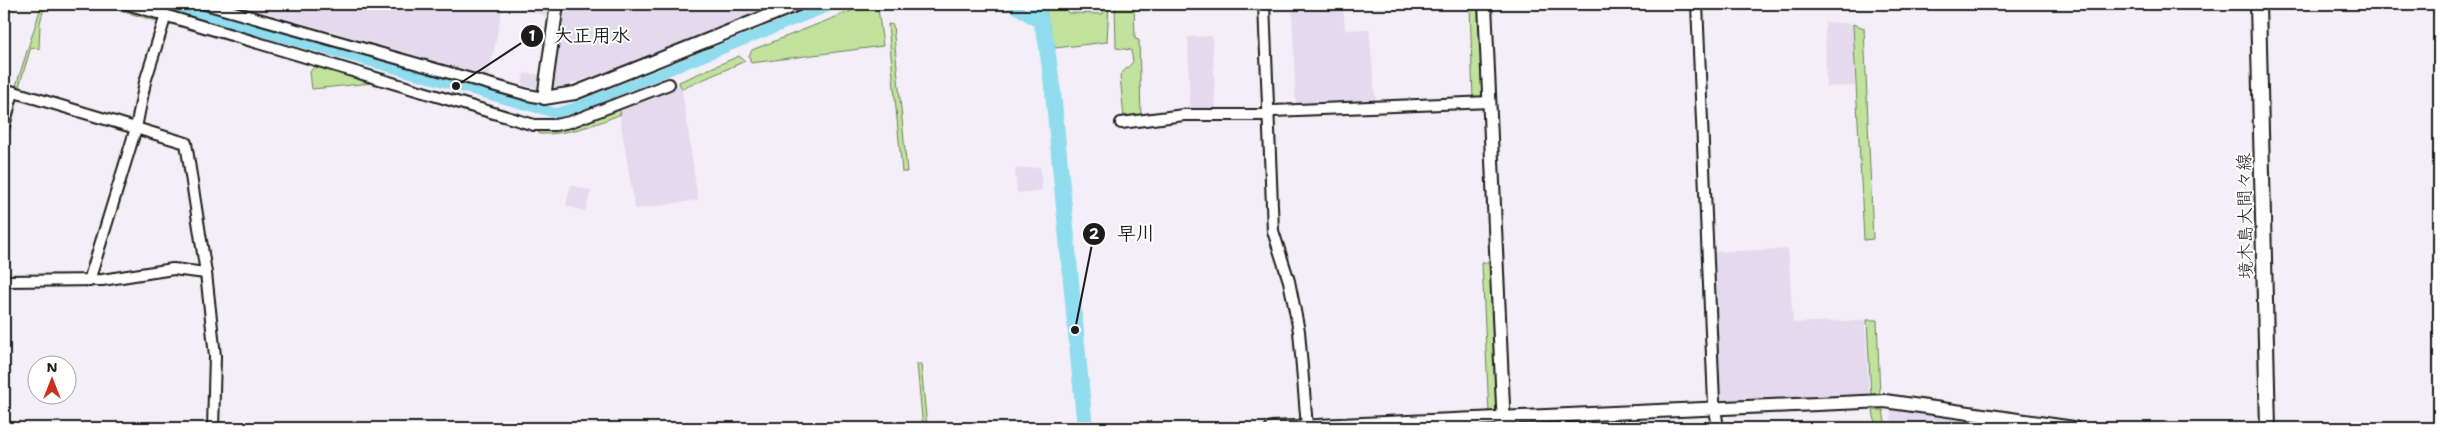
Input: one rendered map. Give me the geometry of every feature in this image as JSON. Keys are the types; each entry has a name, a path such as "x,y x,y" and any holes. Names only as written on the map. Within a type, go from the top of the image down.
{"main road":[{"name":"境木島大間々線","path":"2258,4 2268,428"}],"street":[{"path":"127,4 534,125 555,125 570,122 669,84"},
{"path":"205,4 544,98 575,93 798,4"},
{"path":"544,98 557,4"},
{"path":"1264,4 1270,113 1273,231 1289,281 1299,331 1307,427"},
{"path":"1485,4 1504,423"},
{"path":"1697,4 1715,409 1718,428"},
{"path":"90,281 136,128 145,82 166,15"},
{"path":"4,126 8,90 182,141 188,147 206,273 215,356 214,428"},
{"path":"1121,123 1184,116 1266,115 1270,113 1490,102"},
{"path":"4,281 90,281 173,269 206,273"},
{"path":"1272,428 1504,423 1715,409 1885,401 2074,428"}],"shaded area":[{"path":"236,4 503,4 489,76"},
{"path":"507,4 551,4 549,17"},
{"path":"563,4 780,4 629,64 555,89 550,83"},
{"path":"1292,4 1343,4 1345,30 1369,29 1376,105 1296,108"},
{"path":"1825,22 1853,24 1855,86 1826,87"},
{"path":"1212,36 1216,113 1190,113 1188,37"},
{"path":"524,73 539,75 537,88 522,85"},
{"path":"679,82 682,89 698,200 635,209 618,107"},
{"path":"1040,167 1042,190 1017,193 1015,169"},
{"path":"571,185 591,191 585,211 566,206"},
{"path":"1788,249 1793,323 1865,320 1869,397 1719,404 1713,252"},
{"path":"1889,405 2049,428 1893,428"}],"green space":[{"path":"42,4 45,4 40,23 39,49 31,47 18,90 15,89"},
{"path":"97,4 113,4 159,17 160,22"},
{"path":"869,4 877,4 883,46 751,63 749,56 752,50"},
{"path":"1044,4 1066,4 1068,13 1103,14 1104,4 1109,4 1107,42 1055,48"},
{"path":"1115,4 1134,4 1135,39 1139,40 1141,117 1124,118 1120,75 1133,62 1131,50 1116,48"},
{"path":"1470,4 1479,4 1483,100 1473,101"},
{"path":"888,24 893,25 907,172 902,172"},
{"path":"1853,24 1864,28 1873,239 1864,240"},
{"path":"739,56 745,61 682,89 679,82"},
{"path":"316,64 372,83 312,89 310,72"},
{"path":"618,107 621,114 591,125 560,133 539,134 538,131"},
{"path":"1482,263 1492,263 1497,413 1489,414"},
{"path":"1867,320 1877,320 1880,397 1871,397"},
{"path":"917,364 921,364 927,428 923,428"},
{"path":"1873,410 1883,410 1886,428 1876,428"}],"waterway":[{"path":"162,4 555,113 574,108 835,4"},
{"path":"1009,4 1041,25"},
{"path":"1036,4 1046,40 1053,92 1085,428"}],"place":[{"name":"大正用水","path":"456,86"},
{"name":"早川","path":"1075,330"}]}
